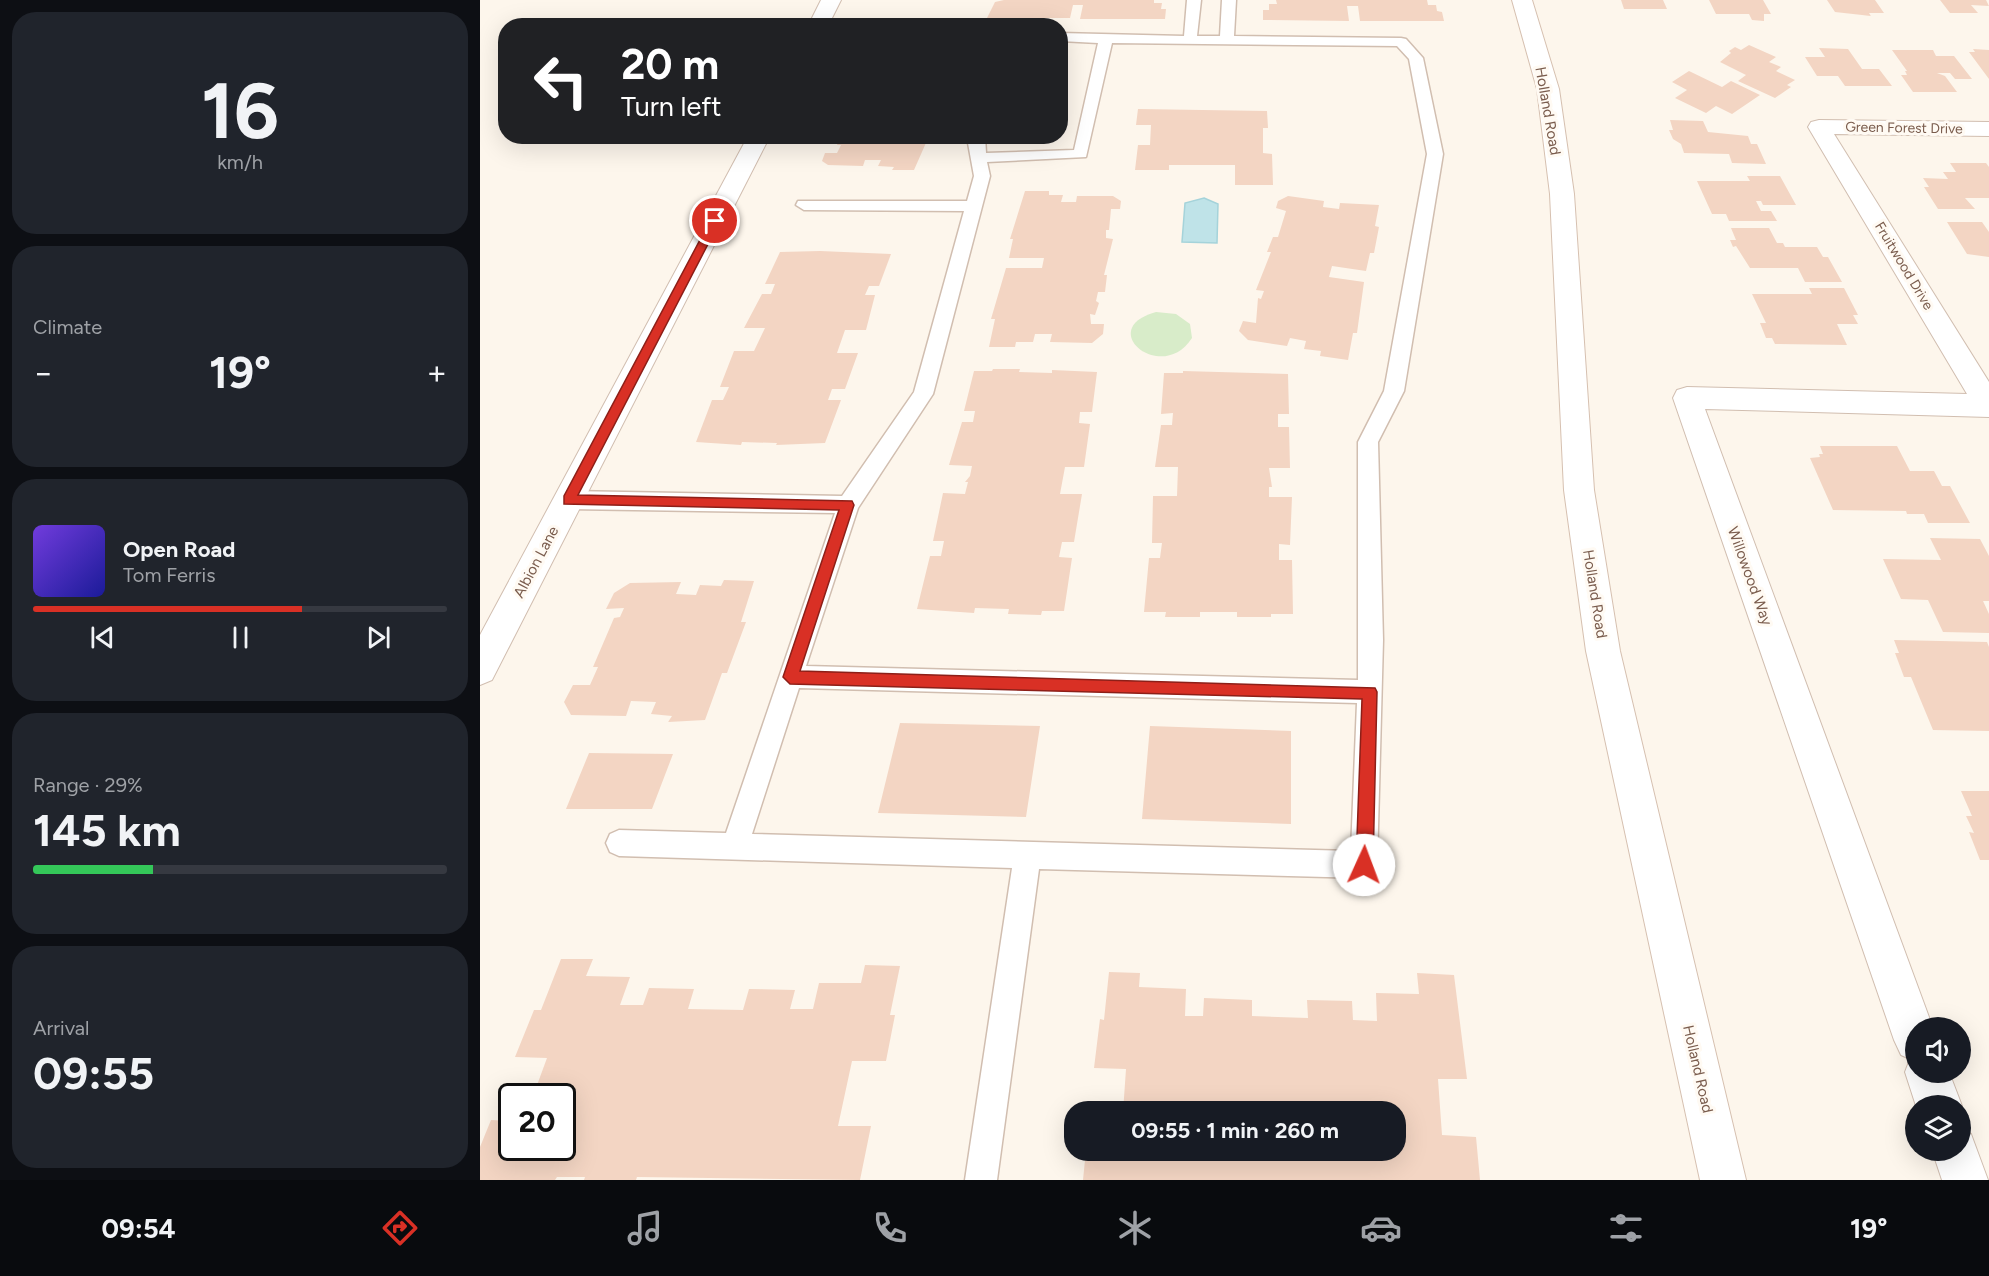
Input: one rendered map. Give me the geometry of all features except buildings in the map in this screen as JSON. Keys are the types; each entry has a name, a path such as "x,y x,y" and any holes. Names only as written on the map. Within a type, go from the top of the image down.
{"street":[{"path":"822,18 831,0"},
{"name":"Holland Road","path":"1522,0 1548,89 1562,194 1579,490 1604,651 1723,1180"},
{"name":"Green Forest Drive","path":"1819,127 1989,129"},
{"name":"Fruitwood Drive","path":"1819,127 1989,405"},
{"name":"Albion Lane","path":"480,669 755,144"},
{"name":"Willowood Way","path":"1908,1017 1687,398 1989,405"},
{"path":"1959,1161 1965,1180"}],"lane":[{"path":"1190,39 1194,0"},
{"path":"1227,39 1229,0"},
{"path":"619,843 1364,865 1370,692 1368,442 1394,391 1435,154 1416,58 1401,42 1068,38"},
{"path":"978,158 1081,154 1106,39"},
{"path":"735,846 848,505 923,394 982,177 976,144"},
{"path":"804,205 974,206"},
{"path":"569,500 848,505"},
{"path":"790,677 1370,692"},
{"path":"981,1180 1027,855"}],"green space":[{"path":"1156,312 1176,314 1190,324 1192,338 1179,351 1165,356 1151,355 1140,349 1132,340 1131,330 1139,320"}],"water":[{"path":"1204,198 1218,204 1217,243 1182,242 1185,203"}],"route":[{"path":"715,221 569,500 848,505 790,677 1370,692 1364,865"}]}
